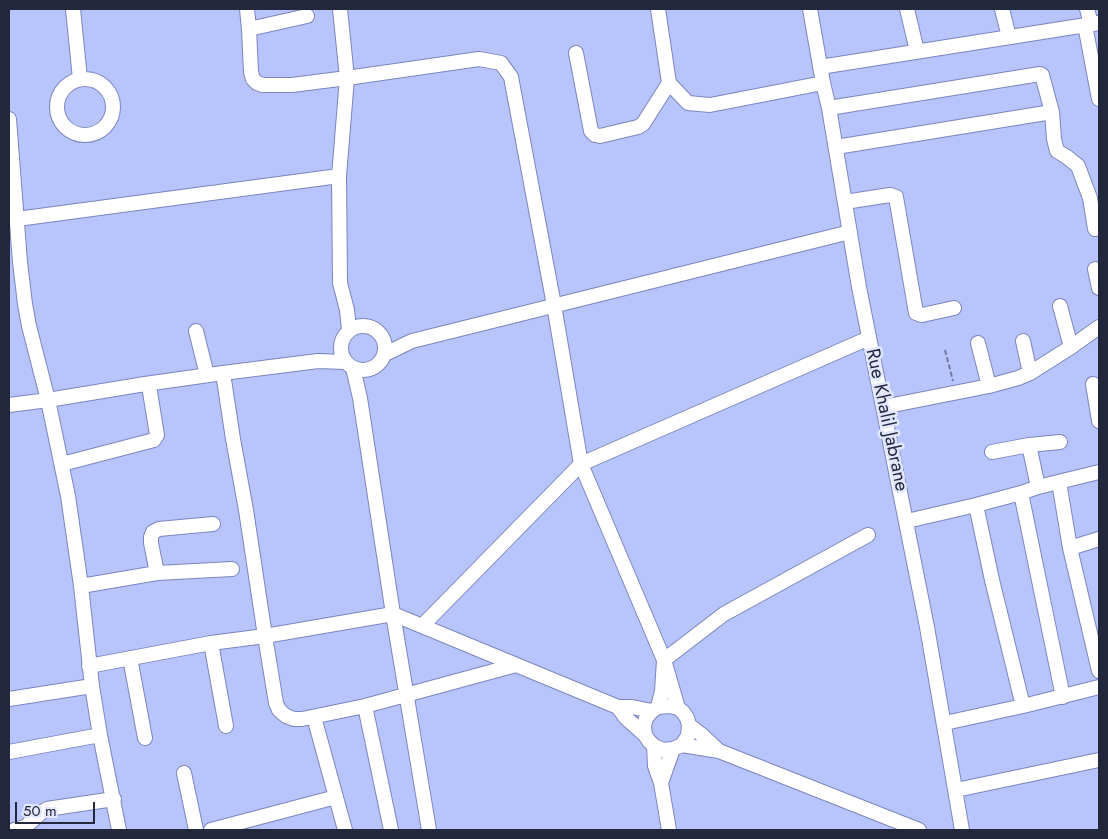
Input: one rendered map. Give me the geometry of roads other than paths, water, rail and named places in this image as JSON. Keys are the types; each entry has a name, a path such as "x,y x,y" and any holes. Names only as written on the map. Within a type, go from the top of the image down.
{"street":[{"path":"73,9 80,79"},
{"path":"247,9 251,72 253,79 263,85 292,85 479,59 501,63 511,77 582,464 664,660 678,708"},
{"path":"340,9 347,78 339,176 340,283 347,310 355,327"},
{"path":"658,9 669,84 688,103 710,104 823,83"},
{"name":"Rue Khalil Jabrane","path":"810,9 869,338 907,521 945,723 962,830"},
{"path":"908,9 917,52"},
{"path":"1002,9 1009,37"},
{"path":"1088,9 1092,24 1099,100"},
{"path":"249,29 307,16"},
{"path":"820,66 1092,24"},
{"path":"576,53 591,131 594,135 600,136 638,127 643,124 669,84"},
{"path":"829,108 1040,74 1052,112 1057,151 1068,157 1078,166 1090,198 1095,229"},
{"path":"80,79 91,79 102,83 109,91 113,101 113,112 109,123 101,130 91,134 80,134 69,130 62,122 58,112 58,101 62,90 70,83 80,79"},
{"path":"836,147 1052,112"},
{"path":"9,119 17,219 14,262 62,464 81,586 92,686 120,830"},
{"path":"17,219 339,176"},
{"path":"845,202 890,194 896,197 916,312 922,315 954,308"},
{"path":"360,398 374,368 385,354 412,340 850,232"},
{"path":"1095,269 1099,288"},
{"path":"1060,306 1072,348"},
{"path":"385,354 383,337 374,328 355,327 342,338 340,348 349,365 360,398 429,830"},
{"path":"883,408 989,386 1018,378 1072,348 1099,327"},
{"path":"196,331 206,375"},
{"path":"383,337 412,340"},
{"path":"422,626 582,464 869,338"},
{"path":"1023,341 1030,373"},
{"path":"978,343 989,386"},
{"path":"318,361 340,348"},
{"path":"9,405 206,375 318,361 349,365 364,370 374,368"},
{"path":"224,373 276,703 280,710 286,716 294,719 314,717 365,706 516,665"},
{"path":"1093,384 1099,421"},
{"path":"62,464 154,440 157,435 150,392"},
{"path":"992,452 1060,442"},
{"path":"1029,446 1038,487"},
{"path":"907,521 976,505 1099,472"},
{"path":"1058,482 1070,548 1099,671"},
{"path":"1020,493 1063,697"},
{"path":"976,505 1023,706"},
{"path":"157,573 151,543 153,532 159,529 213,524"},
{"path":"669,830 661,783 644,726 646,718 655,709 662,691 664,660 724,614 868,535"},
{"path":"1070,548 1099,539"},
{"path":"81,586 157,573 232,569"},
{"path":"89,666 211,643 265,636 393,614 618,707 655,709 669,706 678,708 684,712 687,718 689,725 688,736 678,747 661,783"},
{"path":"211,643 226,726"},
{"path":"130,658 145,738"},
{"path":"9,700 92,686"},
{"path":"945,723 1063,697 1099,687"},
{"path":"365,706 391,830"},
{"path":"618,707 625,717 650,741 663,750 678,747 719,751 919,830"},
{"path":"314,717 345,830"},
{"path":"689,725 719,751"},
{"path":"9,752 100,734"},
{"path":"956,790 1099,760"},
{"path":"184,773 196,830"},
{"path":"212,830 336,797"},
{"path":"14,830 25,827 47,809 114,799"}]}
